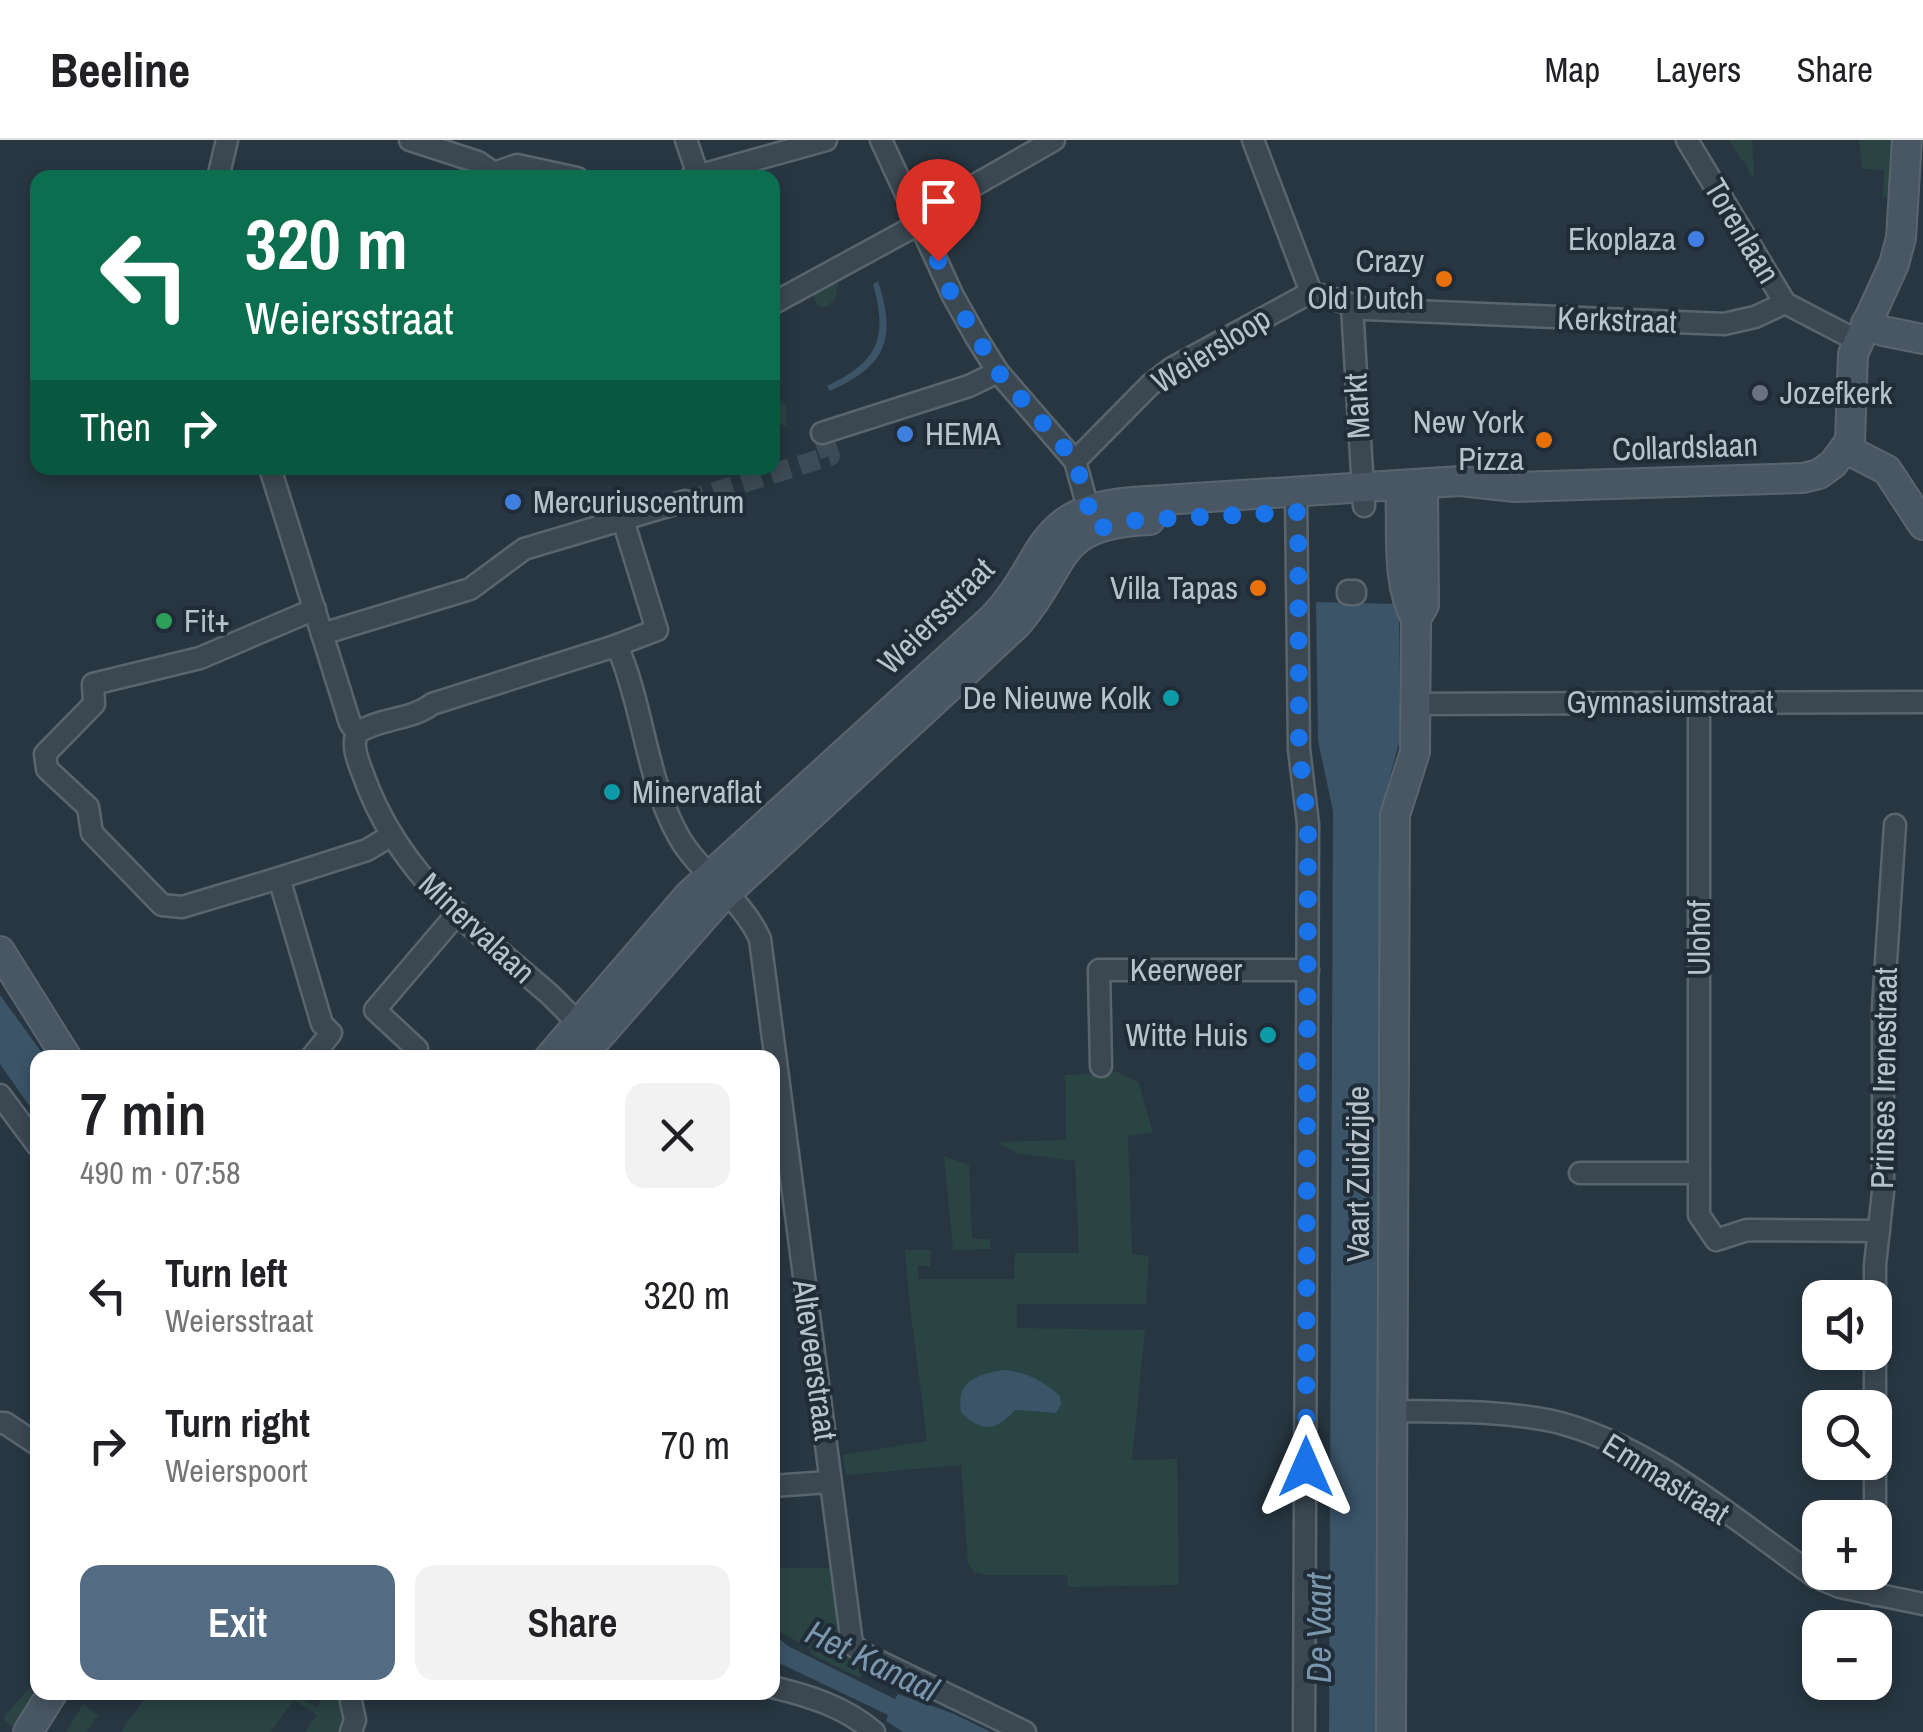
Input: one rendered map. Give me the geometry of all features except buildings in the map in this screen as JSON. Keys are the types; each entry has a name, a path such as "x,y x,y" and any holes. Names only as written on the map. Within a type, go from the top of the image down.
{"main road":[{"path":"1906,140 1902,238 1851,368 1851,432 1846,449 1887,470 1923,524"},
{"path":"1862,332 1883,331 1923,339"},
{"name":"Collardslaan","path":"1412,494 1475,481 1515,487 1803,478 1830,467 1846,449"},
{"name":"Weiersstraat","path":"585,1040 669,917 720,884 993,618 1017,589 1048,536 1118,503 1297,502 1362,489 1412,494"},
{"name":"Vaart Zuidzijde","path":"1391,1732 1395,815 1414,752 1416,619 1424,605 1412,494"},
{"path":"0,950 62,1050"},
{"path":"28,1732 48,1700"}],"street":[{"path":"220,170 227,140"},
{"path":"410,140 478,162 488,170"},
{"path":"686,140 694,170"},
{"path":"717,170 826,140"},
{"path":"881,140 952,296 998,372 1075,460 1091,519"},
{"path":"780,300 921,221 931,210 1054,140"},
{"path":"1253,140 1312,295 1352,306"},
{"name":"Torenlaan","path":"1687,140 1786,303 1862,332"},
{"path":"506,170 517,165 540,170"},
{"name":"Weiersloop","path":"1075,460 1172,368 1297,298 1312,295"},
{"name":"Kerkstraat","path":"1352,306 1724,324 1756,317 1786,303"},
{"name":"Markt","path":"1352,306 1362,489"},
{"path":"822,434 969,386 998,372"},
{"name":"Minervalaan","path":"272,475 356,733 359,762 392,835 422,880 456,916 552,996 585,1040"},
{"path":"322,634 470,589 524,550 685,501"},
{"path":"1297,502 1299,750 1308,824 1304,1732"},
{"path":"356,733 657,630 623,520"},
{"path":"314,609 200,658 93,684 94,704 45,754 48,769 88,808 92,833 162,906 182,907 279,878 367,850 392,835"},
{"name":"Alteveerstraat","path":"612,647 620,653 673,824 689,851 751,918 764,956 776,1050"},
{"name":"Gymnasiumstraat","path":"1416,704 1923,702"},
{"name":"Ulohof","path":"1699,703 1699,1216 1716,1240 1747,1230 1879,1231"},
{"name":"Prinses Irenestraat","path":"1877,1280 1883,1192 1883,1007 1895,826"},
{"path":"279,878 322,1024 332,1033 318,1050"},
{"path":"416,1050 375,1010 456,916"},
{"name":"Keerweer","path":"1100,1066 1099,970 1308,970"},
{"name":"Alteveerstraat","path":"780,1085 829,1482"},
{"path":"0,1094 30,1135"},
{"path":"1580,1173 1699,1173"},
{"path":"1875,1370 1875,1595"},
{"name":"Emmastraat","path":"1391,1411 1509,1414 1596,1434 1670,1474 1816,1577 1840,1587 1923,1604"},
{"path":"0,1422 30,1440"},
{"path":"780,1485 829,1482 852,1644 864,1654 1025,1732"},
{"path":"780,1688 853,1715 874,1732"},
{"path":"350,1700 354,1720 351,1732"}],"green space":[{"path":"1729,140 1752,140 1754,174 1751,176"},
{"path":"1859,140 1896,140 1895,197 1883,197 1884,170 1862,169"},
{"path":"833,281 838,284 836,297 827,307 819,306 813,293"},
{"path":"780,400 786,406 787,427 780,424"},
{"path":"1118,1072 1139,1083 1153,1133 1128,1136 1132,1254 1149,1256 1146,1304 1017,1304 1017,1328 1145,1330 1132,1460 1177,1459 1179,1585 1068,1587 1067,1575 974,1572 968,1563 961,1465 846,1475 843,1455 927,1441 905,1250 931,1250 930,1266 918,1266 919,1279 1014,1279 1015,1253 1079,1253 1075,1161 1016,1153 998,1142 1066,1140 1065,1075","holes":["971,1378 1055,1413 1015,1410 1006,1420"]},
{"path":"944,1156 969,1165 972,1239 990,1239 990,1249 953,1250"},
{"path":"780,1568 831,1568 843,1646 854,1659 868,1663 860,1678 810,1654 811,1649 780,1632"},
{"path":"30,1689 30,1700 36,1700 18,1726 11,1726 3,1718"},
{"path":"144,1700 294,1700 271,1732 121,1732"},
{"path":"294,1700 306,1700 316,1707 322,1700 344,1700 348,1732 305,1732 317,1715"},
{"path":"83,1704 98,1715 87,1732 66,1732"}],"water":[{"path":"878,281 886,320 882,349 864,372 830,391 827,386 858,367 875,346 879,319 873,284"},
{"path":"1316,602 1399,604 1400,739 1380,815 1380,1732 1329,1732 1333,811 1318,741"},
{"path":"0,995 40,1050 30,1050 30,1107 0,1064"},
{"path":"1004,1370 1027,1375 1054,1391 1060,1396 1061,1405 1056,1413 1015,1410 989,1427 968,1419 961,1412 960,1401 965,1386 977,1377"},
{"path":"780,1640 895,1699 898,1694 991,1732 903,1732 886,1721 888,1715 780,1663"}],"tunnel":[{"path":"780,472 830,456 822,433"},
{"path":"685,501 769,475"}],"place":[{"name":"Ekoplaza","path":"1696,239"},
{"name":"Crazy Old Dutch","path":"1444,279"},
{"name":"Jozefkerk","path":"1760,393"},
{"name":"HEMA","path":"905,434"},
{"name":"New York Pizza","path":"1544,440"},
{"name":"Mercuriuscentrum","path":"513,502"},
{"name":"Villa Tapas","path":"1258,588"},
{"name":"Fit+","path":"164,621"},
{"name":"De Nieuwe Kolk","path":"1171,698"},
{"name":"Minervaflat","path":"612,792"},
{"name":"Witte Huis","path":"1268,1035"}],"route":[{"path":"938,261 952,296 998,372 1075,460 1095,529 1137,520 1298,512 1299,750 1308,824 1306,1467"}],"water label":[{"name":"De Vaart","path":"1319,1628"},
{"name":"Het Kanaal","path":"872,1661"}]}
